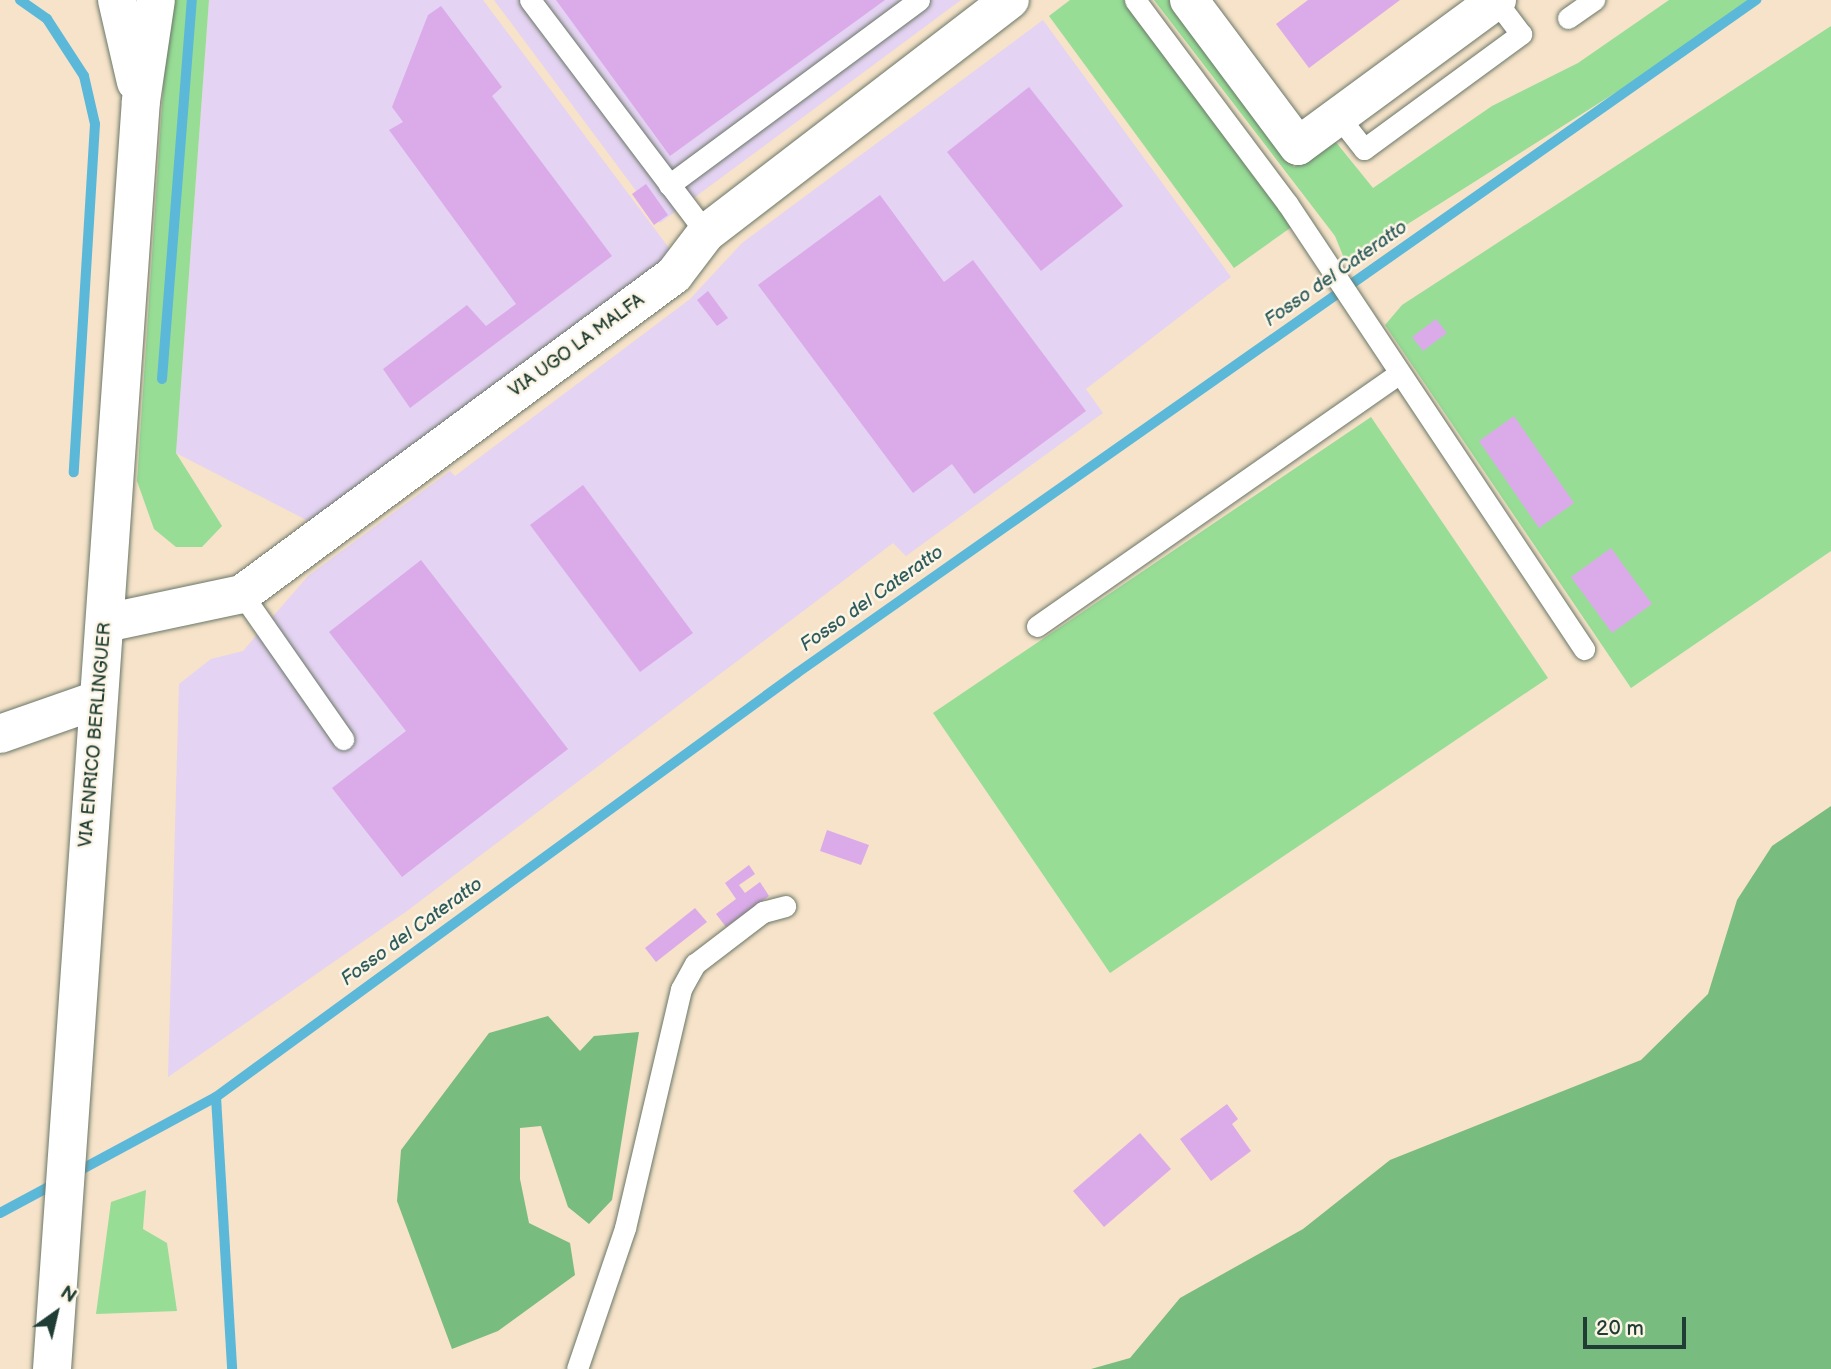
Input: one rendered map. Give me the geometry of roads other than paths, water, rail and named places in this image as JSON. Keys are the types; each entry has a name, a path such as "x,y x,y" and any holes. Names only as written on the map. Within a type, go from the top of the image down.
{"street":[{"name":"VIA ENRICO BERLINGUER","path":"99,0 128,50"},
{"name":"VIA ENRICO BERLINGUER","path":"117,0 141,101"},
{"name":"VIA ENRICO BERLINGUER","path":"52,1369 59,1224 97,700 106,623 141,101 156,0"},
{"name":"VIA UGO LA MALFA","path":"106,623 242,594 674,275 706,233 1010,0"},
{"path":"1189,0 1298,146 1497,1"},
{"path":"0,734 97,700"}],"lane":[{"path":"530,0 706,233"},
{"path":"668,185 919,0"},
{"path":"1135,0 1331,268 1584,649"},
{"path":"1568,18 1594,0"},
{"path":"1037,625 1400,373"},
{"path":"242,594 343,739"},
{"path":"577,1369 625,1228 681,989 695,964 763,912 785,906"}],"waterway":[{"path":"20,0 47,19 84,76 95,124 74,472"},
{"path":"162,379 192,0"},
{"name":"Fosso del Cateratto","path":"73,1174 216,1097 797,673 1756,0"},
{"path":"216,1097 232,1369"},
{"name":"Fosso del Cateratto","path":"0,1213 56,1183"}]}
